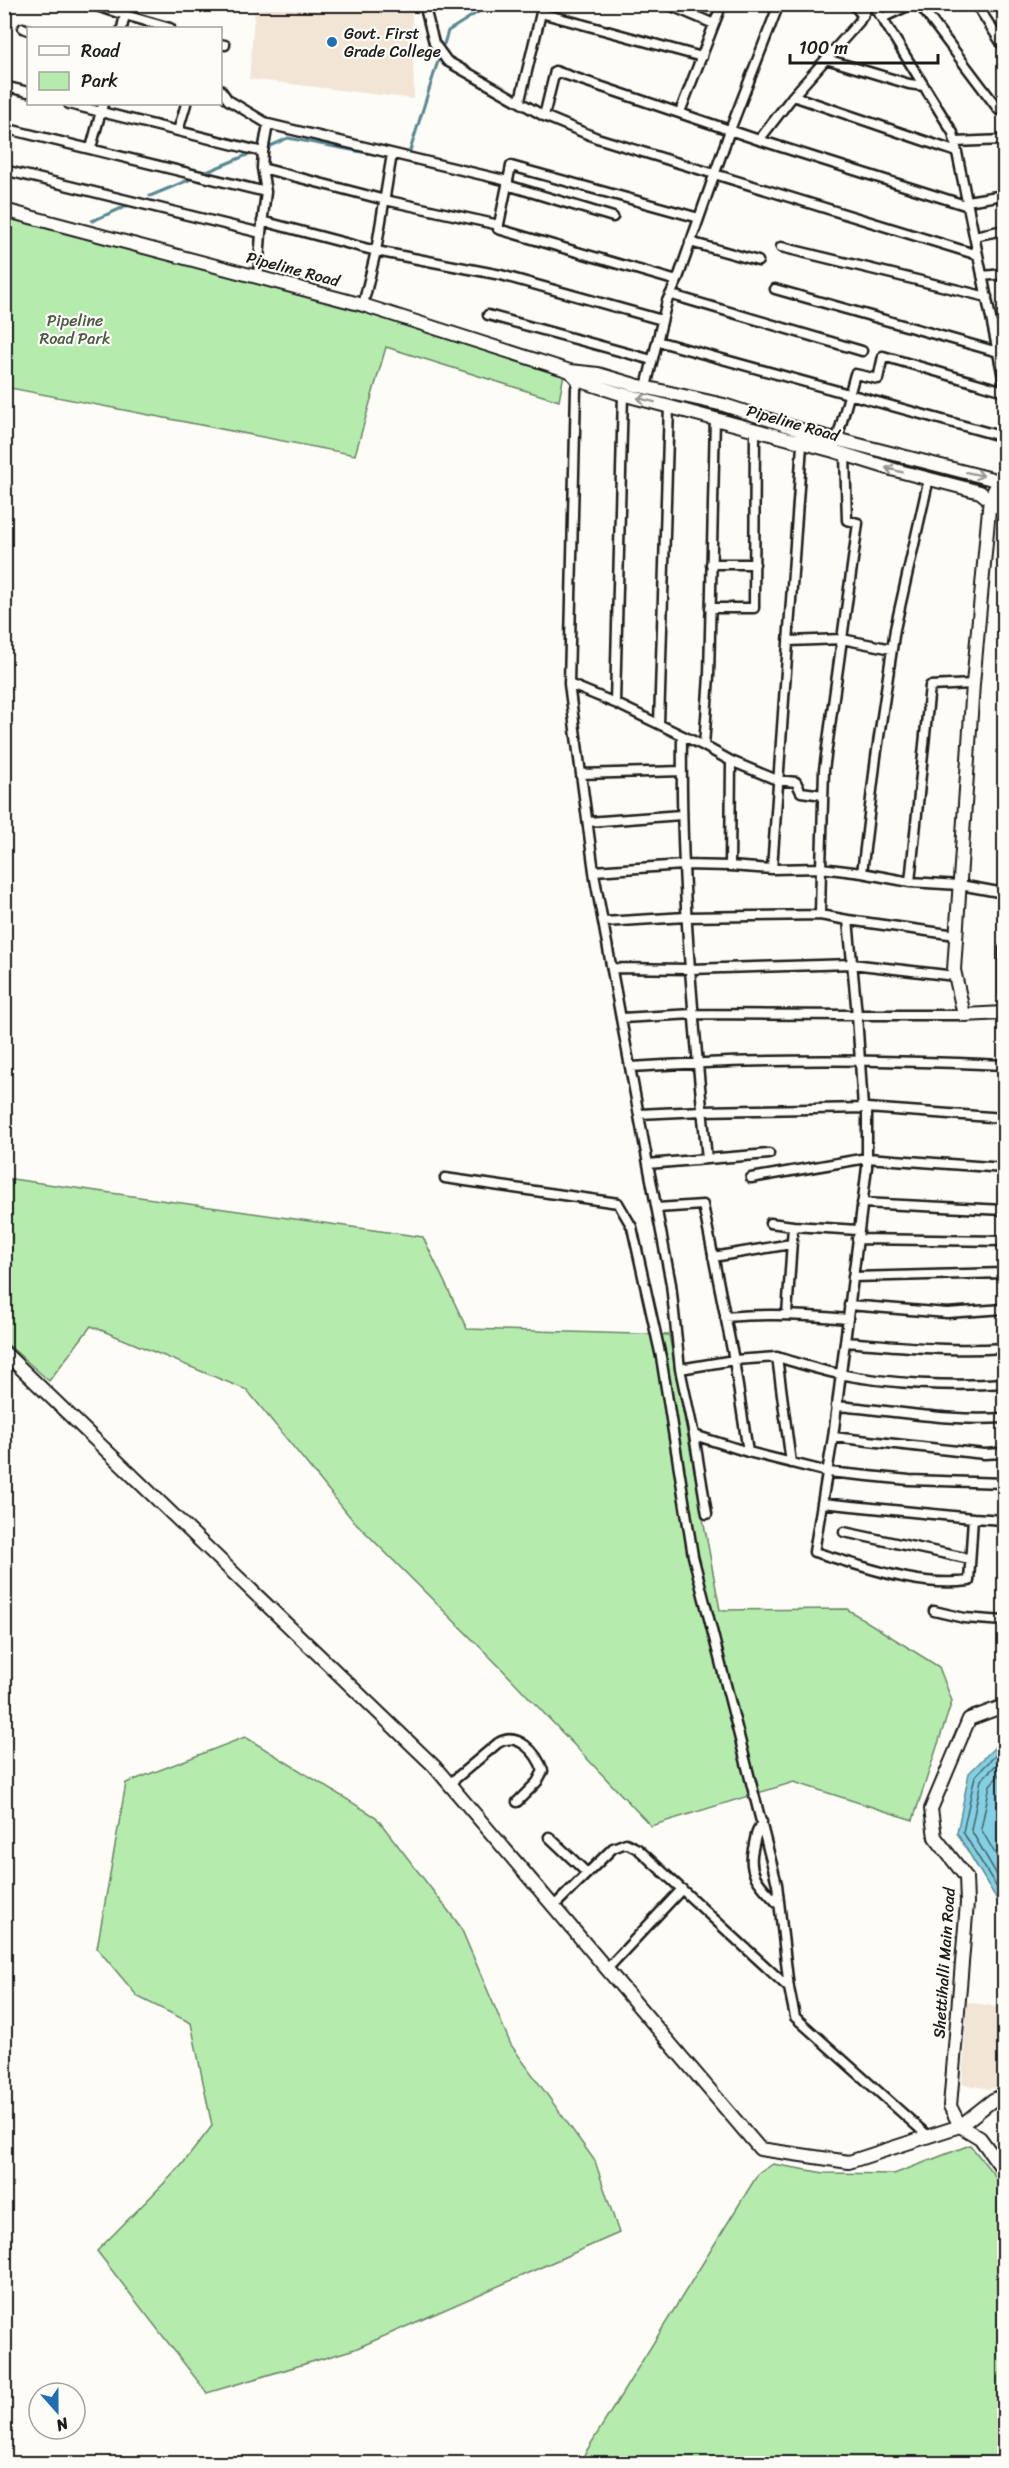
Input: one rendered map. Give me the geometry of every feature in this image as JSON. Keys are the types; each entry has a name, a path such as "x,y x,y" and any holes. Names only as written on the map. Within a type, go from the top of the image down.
{"street":[{"path":"90,4 166,27"},
{"path":"122,27 126,4"},
{"path":"424,4 434,43 447,61 520,100 544,116 597,138 978,255"},
{"path":"667,4 714,24"},
{"path":"680,112 722,4"},
{"path":"646,387 667,301 678,281 730,130 779,4"},
{"path":"854,4 863,16"},
{"path":"759,140 793,96 863,16 870,4 882,18 953,133 1005,382"},
{"path":"882,18 912,4"},
{"path":"919,4 999,110 1005,110"},
{"path":"976,4 1005,47"},
{"path":"520,100 541,13 702,57"},
{"path":"826,59 909,84 924,86"},
{"path":"544,116 555,71 759,140 967,203 1005,195"},
{"path":"4,86 27,92"},
{"path":"222,92 228,100 268,124 507,183 613,217"},
{"path":"793,96 957,152"},
{"path":"77,105 102,108 178,131 263,149"},
{"path":"178,131 186,105"},
{"path":"91,148 102,108"},
{"path":"258,277 266,192 262,168 263,149 268,124"},
{"path":"4,128 266,192"},
{"path":"955,142 1005,140"},
{"path":"363,305 376,251 392,154"},
{"path":"678,281 498,229 511,166 699,218"},
{"path":"262,168 385,200 499,225"},
{"path":"4,170 261,233"},
{"name":"Pipeline Road","path":"4,210 363,305 577,374 623,394 980,492 1005,511"},
{"path":"262,221 376,251 501,274 662,320"},
{"path":"974,236 1005,231"},
{"path":"690,242 758,261"},
{"path":"781,247 987,297"},
{"path":"982,276 1005,274"},
{"path":"775,289 998,352"},
{"path":"672,295 862,351"},
{"path":"488,315 652,360"},
{"path":"657,341 1005,437"},
{"path":"820,915 824,770 858,522 847,520 837,438 855,374 878,379 883,356 1005,391"},
{"path":"577,374 569,684 594,871 671,1284 680,1369 707,1514"},
{"name":"Pipeline Road","path":"577,374 724,405 808,432 936,466 1003,480"},
{"path":"615,703 623,394"},
{"path":"659,724 669,406"},
{"path":"704,746 715,418"},
{"path":"710,608 754,608 755,431"},
{"path":"772,869 802,445"},
{"path":"862,873 892,649 929,478"},
{"path":"964,1015 954,970 974,684 990,498 1003,480"},
{"path":"711,564 755,564"},
{"path":"789,641 842,639 892,649"},
{"path":"569,684 615,703 731,761 777,780 796,782 801,792 823,795"},
{"path":"910,882 930,686 974,684"},
{"path":"682,736 683,865 706,1159"},
{"path":"730,866 731,761"},
{"path":"581,774 682,771"},
{"path":"588,822 681,815"},
{"path":"594,871 683,865 772,869 821,868 910,882 960,885 1005,893"},
{"path":"604,922 686,917 820,915 956,935"},
{"path":"848,920 865,1108 867,1158 828,1472 814,1552 911,1579 948,1584 969,1581 973,1518"},
{"path":"1005,949 1005,995"},
{"path":"612,968 690,969 852,964 955,976"},
{"path":"622,1018 693,1014 964,1015 1005,1013"},
{"path":"631,1067 697,1062 860,1059 1005,1065"},
{"path":"639,1114 865,1108 1005,1118"},
{"path":"648,1164 769,1155"},
{"path":"751,1178 867,1158 1005,1168"},
{"path":"445,1178 618,1203 632,1227 662,1357 693,1556 777,1884 789,1988 795,2017 928,2136"},
{"path":"862,1203 1005,1210"},
{"path":"657,1208 703,1205 734,1360 748,1452"},
{"path":"770,1223 858,1234 1005,1241"},
{"path":"787,1315 793,1226"},
{"path":"713,1257 791,1244"},
{"path":"853,1276 1005,1273"},
{"path":"849,1305 947,1313 1005,1309"},
{"path":"725,1317 787,1315 848,1319"},
{"path":"845,1342 919,1348 1005,1348"},
{"path":"4,1352 434,1766 760,2149 849,2162 960,2126 993,2100 1005,2095"},
{"path":"680,1369 734,1360 777,1357 840,1374 927,1382 1005,1383"},
{"path":"777,1357 791,1463"},
{"path":"836,1406 914,1415 1005,1418"},
{"path":"694,1435 748,1452 828,1472 909,1480 1005,1484"},
{"path":"832,1437 972,1453 1005,1453"},
{"path":"822,1503 1005,1520"},
{"path":"844,1532 970,1559"},
{"path":"934,1611 964,1618 1005,1621"},
{"name":"Shettihalli Main Road","path":"960,2126 950,2106 967,1903 966,1877 935,1837 931,1809 969,1719 1005,1706"},
{"path":"449,1784 498,1743 506,1738 516,1740 539,1758 543,1771 537,1782 517,1802"},
{"path":"762,1822 757,1830 750,1861 759,1883 780,1905"},
{"path":"549,1837 587,1873"},
{"path":"553,1906 612,1848 626,1842 638,1848 789,1988"},
{"path":"607,1969 682,1889"},
{"path":"960,2126 980,2139 1005,2171"}],"shaded area":[{"name":"Govt. First Grade College","path":"255,5 412,5 414,99 249,79"},
{"path":"967,2002 1004,2008 1004,2084 989,2089 962,2084"}],"green space":[{"name":"Pipeline Road Park","path":"4,212 360,307 564,374 559,401 386,347 355,455 5,387"},
{"path":"5,1178 423,1237 467,1329 669,1335 720,1610 847,1609 939,1667 952,1701 913,1820 794,1782 651,1826 501,1668 351,1518 247,1390 91,1326 49,1381 5,1342"},
{"path":"245,1737 376,1817 460,1926 511,2045 595,2161 619,2233 355,2349 207,2393 97,2251 181,2166 212,2126 191,2023 138,1997 97,1948 126,1783"},
{"path":"970,2145 1004,2187 1004,2463 579,2463 758,2174 773,2164 824,2173 894,2174"}],"water":[{"path":"1004,1738 1004,1905 999,1903 957,1833 969,1773"}],"waterway":[{"path":"444,44 448,31 491,4"},
{"path":"408,157 438,61"},
{"path":"268,147 288,138 383,156"},
{"path":"202,174 247,155"},
{"path":"150,196 196,177"},
{"path":"92,221 129,205"}],"place":[{"name":"Govt. First Grade College","path":"332,42"}]}
